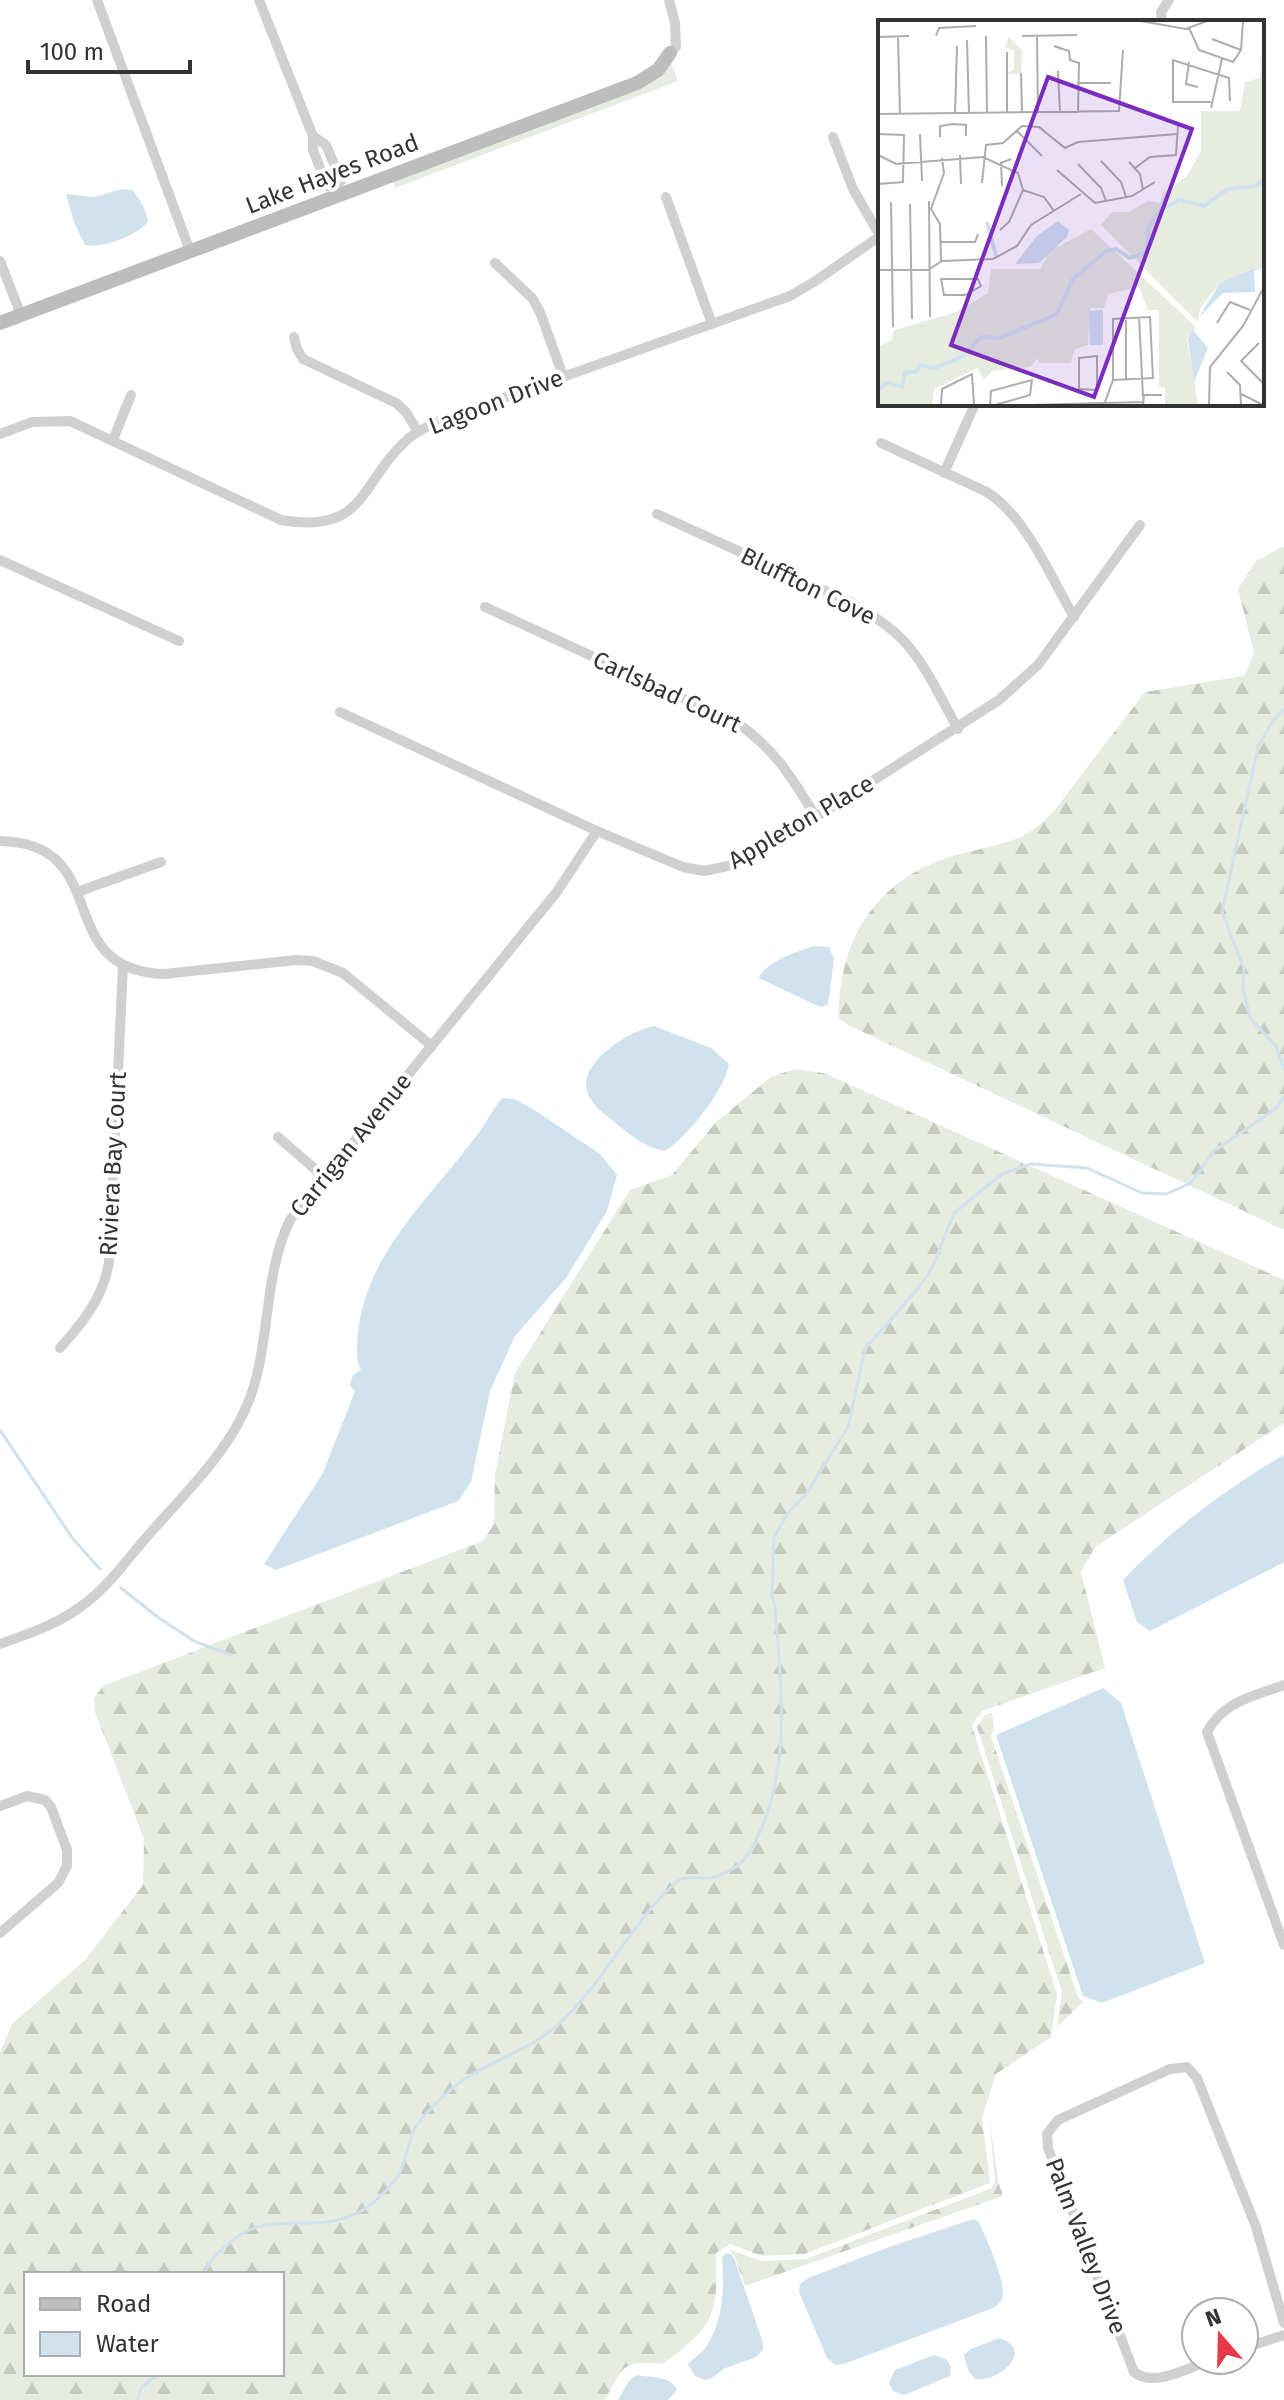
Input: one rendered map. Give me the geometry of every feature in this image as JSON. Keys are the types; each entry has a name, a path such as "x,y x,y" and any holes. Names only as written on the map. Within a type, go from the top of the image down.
{"street":[{"path":"97,0 190,251"},
{"path":"259,0 313,136 313,150 327,186 336,191"},
{"path":"669,0 675,23 676,47 670,53"},
{"path":"1162,20 1161,12 1169,0"},
{"name":"Lake Hayes Road","path":"0,323 190,251 336,191 637,83 658,70 670,53"},
{"path":"833,137 853,189 878,233"},
{"path":"666,197 712,324"},
{"name":"Lagoon Drive","path":"0,434 32,422 52,419 70,421 281,520 318,523 352,508 397,451 418,432 442,420 790,296 878,237"},
{"path":"0,261 21,315"},
{"path":"495,263 532,298 563,376"},
{"path":"294,337 303,359 396,403 406,412 418,432"},
{"path":"113,440 131,395"},
{"path":"944,473 974,406"},
{"path":"881,443 987,492 1002,502 1017,519 1074,617"},
{"name":"Bluffton Cove","path":"657,514 852,603 879,619 902,640 921,664 958,729"},
{"name":"Appleton Place","path":"340,712 597,831 683,867 704,871 728,866 816,817 999,700 1038,665 1140,525"},
{"path":"0,560 179,641"},
{"name":"Carlsbad Court","path":"485,607 737,723 761,739 779,759 816,817"},
{"name":"Carrigan Avenue","path":"0,1644 65,1618 88,1601 218,1453 250,1399 260,1363 274,1262 290,1220 556,893 597,831"},
{"path":"0,841 17,841 48,851 68,872 96,940 107,954 123,966 143,974 164,974 296,960 313,961 343,973 432,1046"},
{"path":"77,892 161,862"},
{"name":"Riviera Bay Court","path":"60,1348 96,1303 105,1284 109,1262 123,966"},
{"path":"278,1137 324,1177"},
{"path":"1284,1685 1226,1707 1207,1732 1284,1945"},
{"path":"0,1806 27,1796 45,1800 51,1807 67,1850 67,1866 58,1883 0,1933"},
{"name":"Palm Valley Drive","path":"1180,2371 1153,2380 1142,2379 1134,2372 1048,2148 1047,2134 1058,2120 1170,2069 1187,2067 1197,2078 1256,2227 1284,2323"},
{"path":"1260,2343 1284,2335"}],"green space":[{"path":"671,62 678,81 395,188 393,182"},
{"path":"1284,546 1284,1230 848,1025 839,1018 840,992 852,943 878,902 895,886 916,871 941,860 1010,841 1044,821 1145,692 1244,676 1254,653 1238,589 1256,561"},
{"path":"795,1069 824,1073 1284,1280 1284,1423 1095,1547 1081,1572 1105,1668 982,1711 972,1726 1057,1994 1051,2037 996,2074 982,2118 990,2183 804,2254 762,2256 730,2244 716,2253 714,2306 703,2329 663,2364 639,2363 625,2368 605,2400 0,2400 0,2053 12,2024 85,1960 143,1885 144,1839 95,1712 94,1698 103,1686 483,1541 494,1524 495,1474 515,1373 630,1190 672,1175 716,1122 771,1077"},
{"path":"992,1713 994,1729 991,1736 1078,1997 1083,2002 1057,2027 1062,1992 977,1727 985,1715"},
{"path":"989,2115 1003,2196 745,2286 731,2250 762,2261 806,2259 992,2188 995,2182"}],"water":[{"path":"122,189 132,190 148,222 119,240 85,245 66,194 94,197"},
{"path":"813,946 829,947 834,959 828,1005 820,1007 759,978 768,966"},
{"path":"654,1026 711,1048 729,1064 720,1087 704,1112 665,1151 628,1133 599,1109 587,1091 591,1069 608,1049 632,1034"},
{"path":"502,1098 514,1099 533,1109 600,1154 617,1175 607,1211 566,1278 515,1336 490,1391 471,1482 458,1501 276,1570 264,1564 323,1473 355,1391 350,1385 353,1375 361,1370 357,1357 358,1334 363,1305 373,1279 402,1229 478,1134"},
{"path":"1284,1455 1284,1562 1150,1631 1137,1622 1123,1580 1199,1512"},
{"path":"1103,1688 1121,1703 1205,1963 1102,2003 1083,1996 996,1735"},
{"path":"973,2219 979,2222 999,2272 1003,2292 998,2304 844,2364 836,2365 827,2358 799,2292 800,2284 808,2278 892,2246"},
{"path":"725,2253 734,2258 763,2350 756,2357 723,2369 705,2380 695,2376 688,2364 706,2347 716,2326 722,2304 722,2258"},
{"path":"999,2338 1014,2349 1010,2364 995,2375 975,2379 968,2370 964,2355"},
{"path":"934,2355 946,2359 951,2367 950,2376 904,2395 893,2391 889,2383 895,2370"},
{"path":"637,2375 665,2379 677,2390 668,2400 618,2400 629,2381"}],"waterway":[{"path":"1284,709 1272,722 1258,747 1222,912 1244,969 1243,988 1250,1018 1276,1046 1284,1069"},
{"path":"205,2272 234,2239 257,2227 335,2221 367,2207 398,2176 414,2130 442,2098 473,2074 532,2043 559,2024 674,1884 686,1878 719,1876 736,1867 748,1854 768,1810 780,1753 781,1694 772,1598 774,1537 788,1513 807,1493 848,1427 865,1349 932,1268 954,1213 1002,1174 1031,1164 1087,1168 1142,1193 1166,1194 1191,1183 1214,1151 1277,1108 1284,1097"},
{"path":"0,1430 73,1539 100,1569"},
{"path":"121,1588 194,1641 231,1655"},
{"path":"137,2400 142,2387 156,2376"}]}
